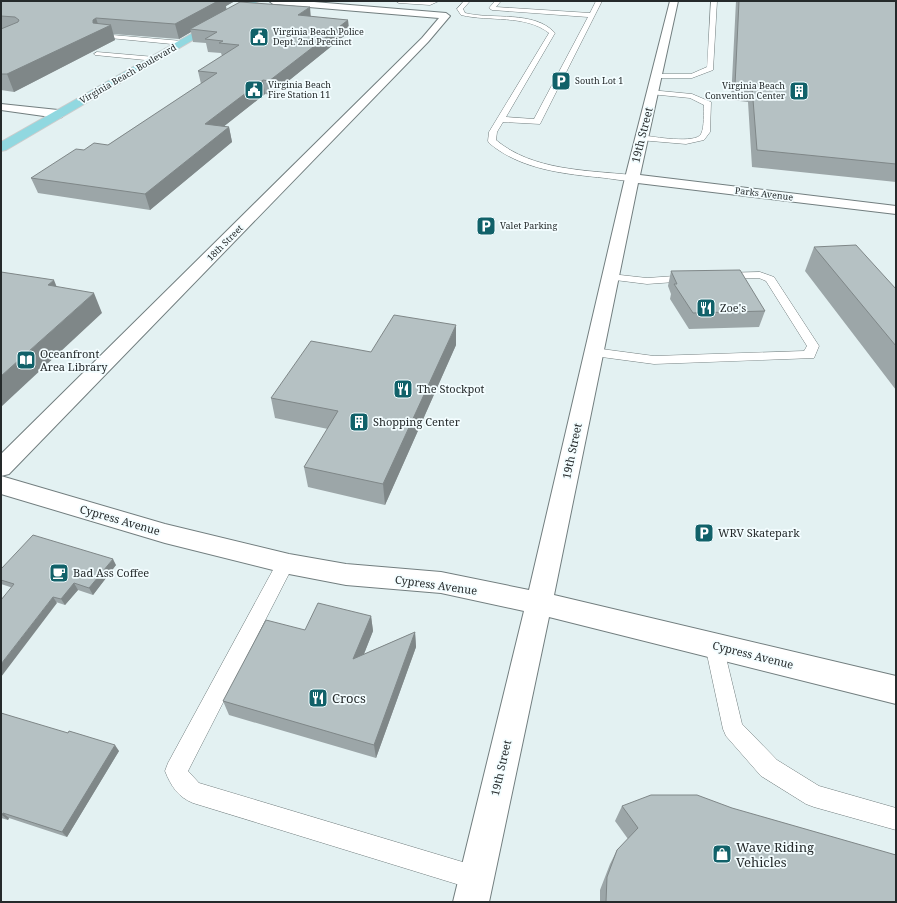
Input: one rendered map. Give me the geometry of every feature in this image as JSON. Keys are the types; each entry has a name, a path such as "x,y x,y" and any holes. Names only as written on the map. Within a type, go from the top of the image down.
{"main road":[{"name":"Virginia Beach Boulevard","path":"1,147 255,1"}],"street":[{"name":"18th Street","path":"1,468 425,40 446,16 273,1"},
{"name":"19th Street","path":"474,890 539,603 632,178 674,1"},
{"path":"1,107 58,114"},
{"name":"Parks Avenue","path":"632,178 896,210"},
{"name":"Cypress Avenue","path":"1,485 157,532 286,562 332,572 452,584 539,603 896,690"}],"lane":[{"path":"399,1 430,3 436,1"},
{"path":"467,1 460,9 463,14 476,17 539,24 552,33 493,132 492,141 499,149 529,162 549,167 632,178"},
{"path":"498,1 492,8 592,16"},
{"path":"501,119 538,122 599,1"},
{"path":"656,76 692,76 710,68 714,1"},
{"path":"101,36 182,43"},
{"path":"97,54 155,59"},
{"path":"642,138 691,142 701,140 705,135 708,104 692,96 653,92"},
{"path":"594,352 654,360 809,354 813,346 770,279 760,274 714,277"},
{"path":"611,277 647,281 699,277"},
{"path":"286,562 176,771 181,781 193,792 474,890"},
{"path":"714,645 733,729 769,768 814,796 896,819"}],"building":[{"path":"1,1 218,1 175,24 96,18 93,20 93,23 111,25 7,74 1,74 1,29 18,22 19,20 15,17 1,16"},
{"name":"Virginia Beach Convention Center","path":"739,1 896,1 896,164 757,150 752,87 735,85"},
{"path":"240,2 310,7 298,15 348,20 269,81 263,80 205,124 229,127 145,194 31,178 76,149 84,150 94,143 108,145 217,73 198,71 239,45 219,43 223,41 205,39 217,32 190,29"},
{"path":"856,245 896,289 896,346 814,247"},
{"path":"740,270 765,311 693,313 674,284 677,284 671,271"},
{"path":"1,272 54,280 48,285 94,293 1,376"},
{"name":"Shopping Center","path":"394,315 456,325 383,484 304,467 338,411 271,398 311,341 371,352"},
{"path":"33,535 113,559 89,588 74,583 61,599 53,597 1,664 1,600 14,584 1,580 1,569"},
{"name":"Crocs","path":"318,603 371,616 353,659 415,632 374,745 223,701 266,620 305,630"},
{"path":"1,713 115,745 62,832 3,813 1,815"},
{"name":"Wave Riding Vehicles","path":"651,795 697,795 732,808 896,855 896,902 606,902 607,877 617,850 638,828 622,806"}],"place":[{"name":"Virginia Beach Police Dept. 2nd Precinct","path":"259,37"},
{"name":"South Lot 1","path":"561,81"},
{"name":"Virginia Beach Fire Station 11","path":"254,90"},
{"name":"Virginia Beach Convention Center","path":"799,91"},
{"name":"Valet Parking","path":"486,226"},
{"name":"Zoe's","path":"706,308"},
{"name":"Oceanfront Area Library","path":"26,360"},
{"name":"The Stockpot","path":"403,389"},
{"name":"Shopping Center","path":"359,422"},
{"name":"WRV Skatepark","path":"704,533"},
{"name":"Bad Ass Coffee","path":"59,573"},
{"name":"Crocs","path":"318,698"},
{"name":"Wave Riding Vehicles","path":"722,854"}]}
